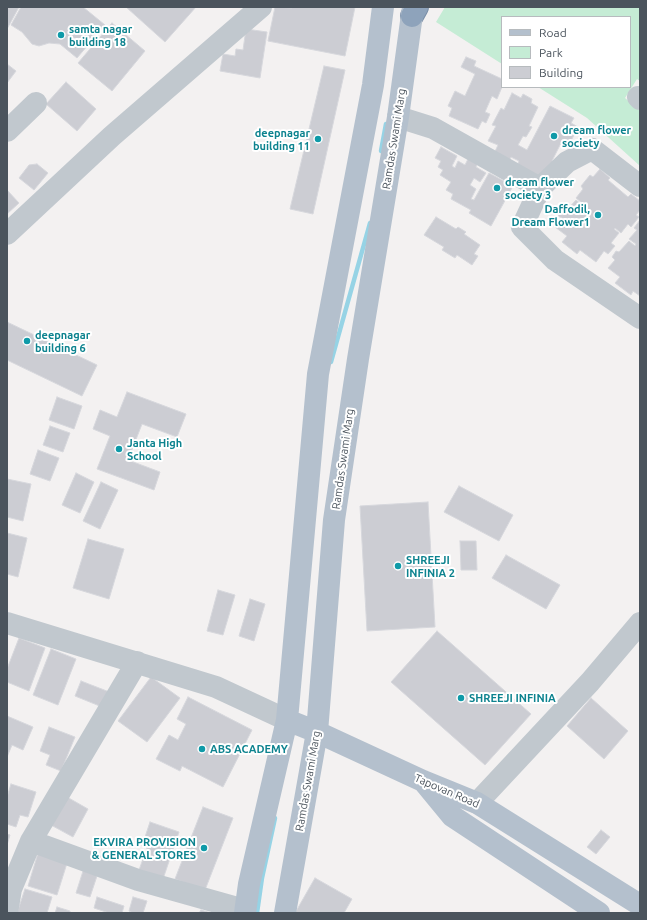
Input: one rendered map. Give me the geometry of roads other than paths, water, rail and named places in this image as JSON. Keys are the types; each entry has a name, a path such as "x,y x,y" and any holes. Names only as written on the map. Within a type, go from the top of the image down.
{"main road":[{"path":"245,912 249,884 287,720 318,374 373,85 383,7"},
{"name":"Ramdas Swami Marg","path":"284,913 317,732 334,520 358,359 414,10"},
{"name":"Tapovan Road","path":"287,720 317,732 423,782 477,803 640,905"},
{"path":"423,782 452,816 599,913"}],"street":[{"path":"7,234 112,136 261,7"},
{"path":"7,131 36,103"},
{"path":"398,117 433,128 540,188"},
{"path":"640,186 592,149 567,162 540,188 522,227 555,260 640,318"},
{"path":"477,803 590,682 640,622"},
{"path":"9,630 136,662 216,687 287,720"},
{"path":"7,913 11,890 31,841 136,662"},
{"path":"31,841 138,880 245,912"}],"waterway":[{"path":"381,151 386,124"},
{"path":"331,362 370,223"},
{"path":"257,913 262,878 275,818"}],"place":[{"name":"samta nagar building 18","path":"61,35"},
{"name":"dream flower society","path":"554,136"},
{"name":"deepnagar building 11","path":"318,139"},
{"name":"dream flower society 3","path":"497,188"},
{"name":"Daffodil, Dream Flower1","path":"598,215"},
{"name":"deepnagar building 6","path":"27,341"},
{"name":"Janta High School","path":"119,449"},
{"name":"SHREEJI INFINIA 2","path":"398,566"},
{"name":"SHREEJI INFINIA","path":"461,698"},
{"name":"ABS ACADEMY","path":"202,749"},
{"name":"EKVIRA PROVISION & GENERAL STORES","path":"204,848"}]}
